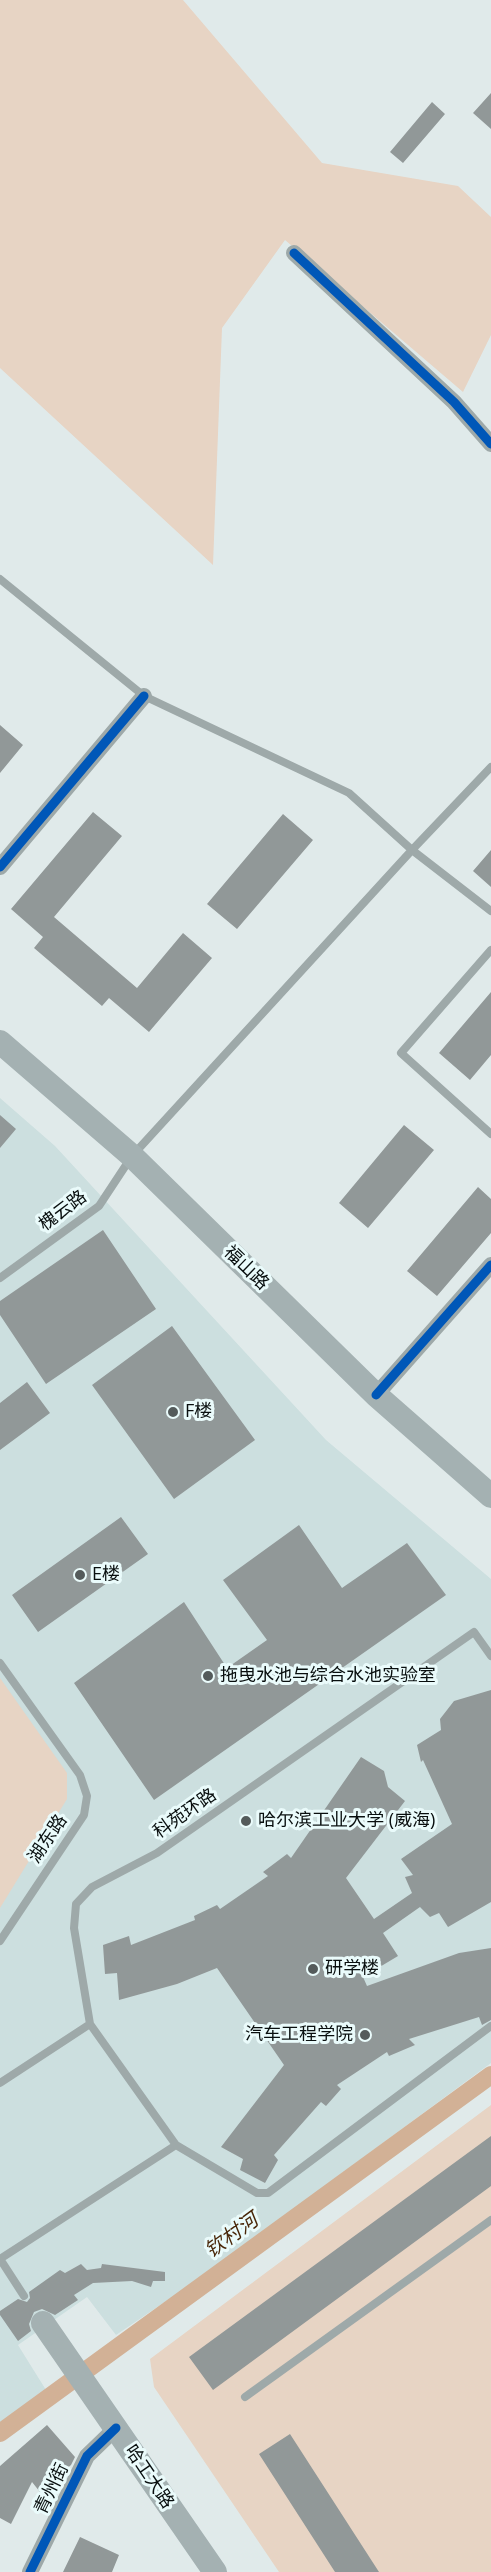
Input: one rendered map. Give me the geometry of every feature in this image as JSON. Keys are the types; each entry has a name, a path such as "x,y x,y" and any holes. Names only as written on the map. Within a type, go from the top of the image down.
{"main road":[{"name":"福山路","path":"0,1042 132,1156 376,1395 491,1496"},
{"name":"哈工大路","path":"43,2323 214,2572"}],"street":[{"path":"294,253 454,402 491,444"},
{"path":"0,867 144,696"},
{"path":"376,1395 491,1264"},
{"name":"青州街","path":"30,2572 87,2456 116,2428"}],"lane":[{"path":"0,579 144,696 349,792 412,850 491,911"},
{"name":"槐云路","path":"0,1278 99,1206 132,1156 491,767"},
{"path":"491,950 400,1053 491,1134"},
{"name":"科苑环路","path":"90,2024 74,1928 76,1904 92,1887 157,1853 474,1632 491,1656"},
{"name":"湖东路","path":"0,1663 80,1774 87,1796 84,1815 0,1941"},
{"path":"0,2083 90,2024 176,2145 257,2193 268,2193 491,2026"},
{"path":"24,2296 1,2261 176,2145"},
{"path":"245,2397 491,2220"}],"shaded area":[{"path":"0,0 183,0 322,163 458,186 491,217 491,335 463,392 285,240 222,328 213,565 0,368"},
{"name":"哈尔滨工业大学 (威海)","path":"0,1098 55,1146 326,1440 491,1579 491,2063 200,2278 116,2335 87,2297 18,2345 46,2390 0,2423"},
{"path":"0,1678 67,1773 67,1799 0,1908"},
{"path":"491,2105 491,2572 279,2572 154,2387 150,2359"}],"building":[{"path":"491,93 491,129 473,113"},
{"path":"432,102 445,114 403,163 390,152"},
{"path":"0,725 23,745 0,773"},
{"path":"93,812 122,836 54,917 137,988 183,933 212,958 149,1032 109,998 102,1006 34,948 43,937 11,909"},
{"path":"283,814 313,840 237,929 207,904"},
{"path":"491,850 491,887 473,871"},
{"path":"491,992 491,1055 470,1080 439,1053"},
{"path":"0,1115 16,1129 0,1148"},
{"path":"404,1125 434,1150 368,1228 339,1203"},
{"path":"478,1187 491,1199 491,1233 437,1296 407,1271"},
{"path":"103,1230 156,1309 46,1384 0,1315 0,1301"},
{"name":"F楼","path":"172,1326 255,1440 174,1499 92,1385"},
{"path":"27,1382 50,1413 0,1450 0,1403"},
{"name":"E楼","path":"121,1517 148,1554 38,1632 12,1595"},
{"name":"拖曳水池与综合水池实验室","path":"299,1525 342,1588 407,1543 446,1595 154,1800 74,1683 184,1602 227,1668 267,1640 223,1580"},
{"name":"研学楼","path":"491,1690 491,1902 448,1927 439,1913 430,1917 420,1907 383,1933 398,1956 363,1977 367,1986 459,1953 491,1948 491,2020 482,2025 479,2017 409,2039 415,2045 389,2056 387,2052 337,2085 341,2089 326,2106 321,2102 274,2155 278,2160 265,2183 240,2170 243,2159 221,2147 284,2065 217,1968 177,1984 119,2000 117,1973 105,1974 103,1945 129,1936 131,1945 195,1920 194,1916 217,1905 220,1909 268,1876 263,1872 287,1854 291,1858 361,1757 384,1771 388,1787 405,1801 346,1878 374,1919 412,1893 405,1877 413,1875 401,1859 452,1824 423,1760 421,1762 417,1745 441,1730 440,1719 454,1701"},
{"path":"491,2136 491,2186 213,2390 189,2357"},
{"path":"81,2264 87,2270 101,2268 102,2264 165,2272 165,2281 153,2281 151,2287 132,2281 93,2283 74,2295 78,2300 55,2315 42,2309 34,2312 29,2324 31,2331 18,2341 0,2315 0,2311 18,2299 27,2302 30,2298 29,2292 60,2270 65,2273"},
{"path":"47,2425 75,2457 71,2465 40,2492 32,2482 11,2524 0,2518 0,2466"},
{"path":"290,2434 379,2572 335,2572 259,2454"},
{"path":"80,2537 119,2555 112,2572 63,2572"}],"waterway":[{"name":"钦村河","path":"0,2433 491,2075"}],"cycle path":[{"path":"294,253 454,402 491,444"},
{"path":"0,867 144,696"},
{"path":"376,1395 491,1265"},
{"path":"30,2572 87,2456 116,2428"}],"place":[{"name":"F楼","path":"173,1412"},
{"name":"E楼","path":"80,1575"},
{"name":"拖曳水池与综合水池实验室","path":"208,1676"},
{"name":"哈尔滨工业大学 (威海)","path":"246,1821"},
{"name":"研学楼","path":"313,1969"},
{"name":"汽车工程学院","path":"365,2035"}]}
